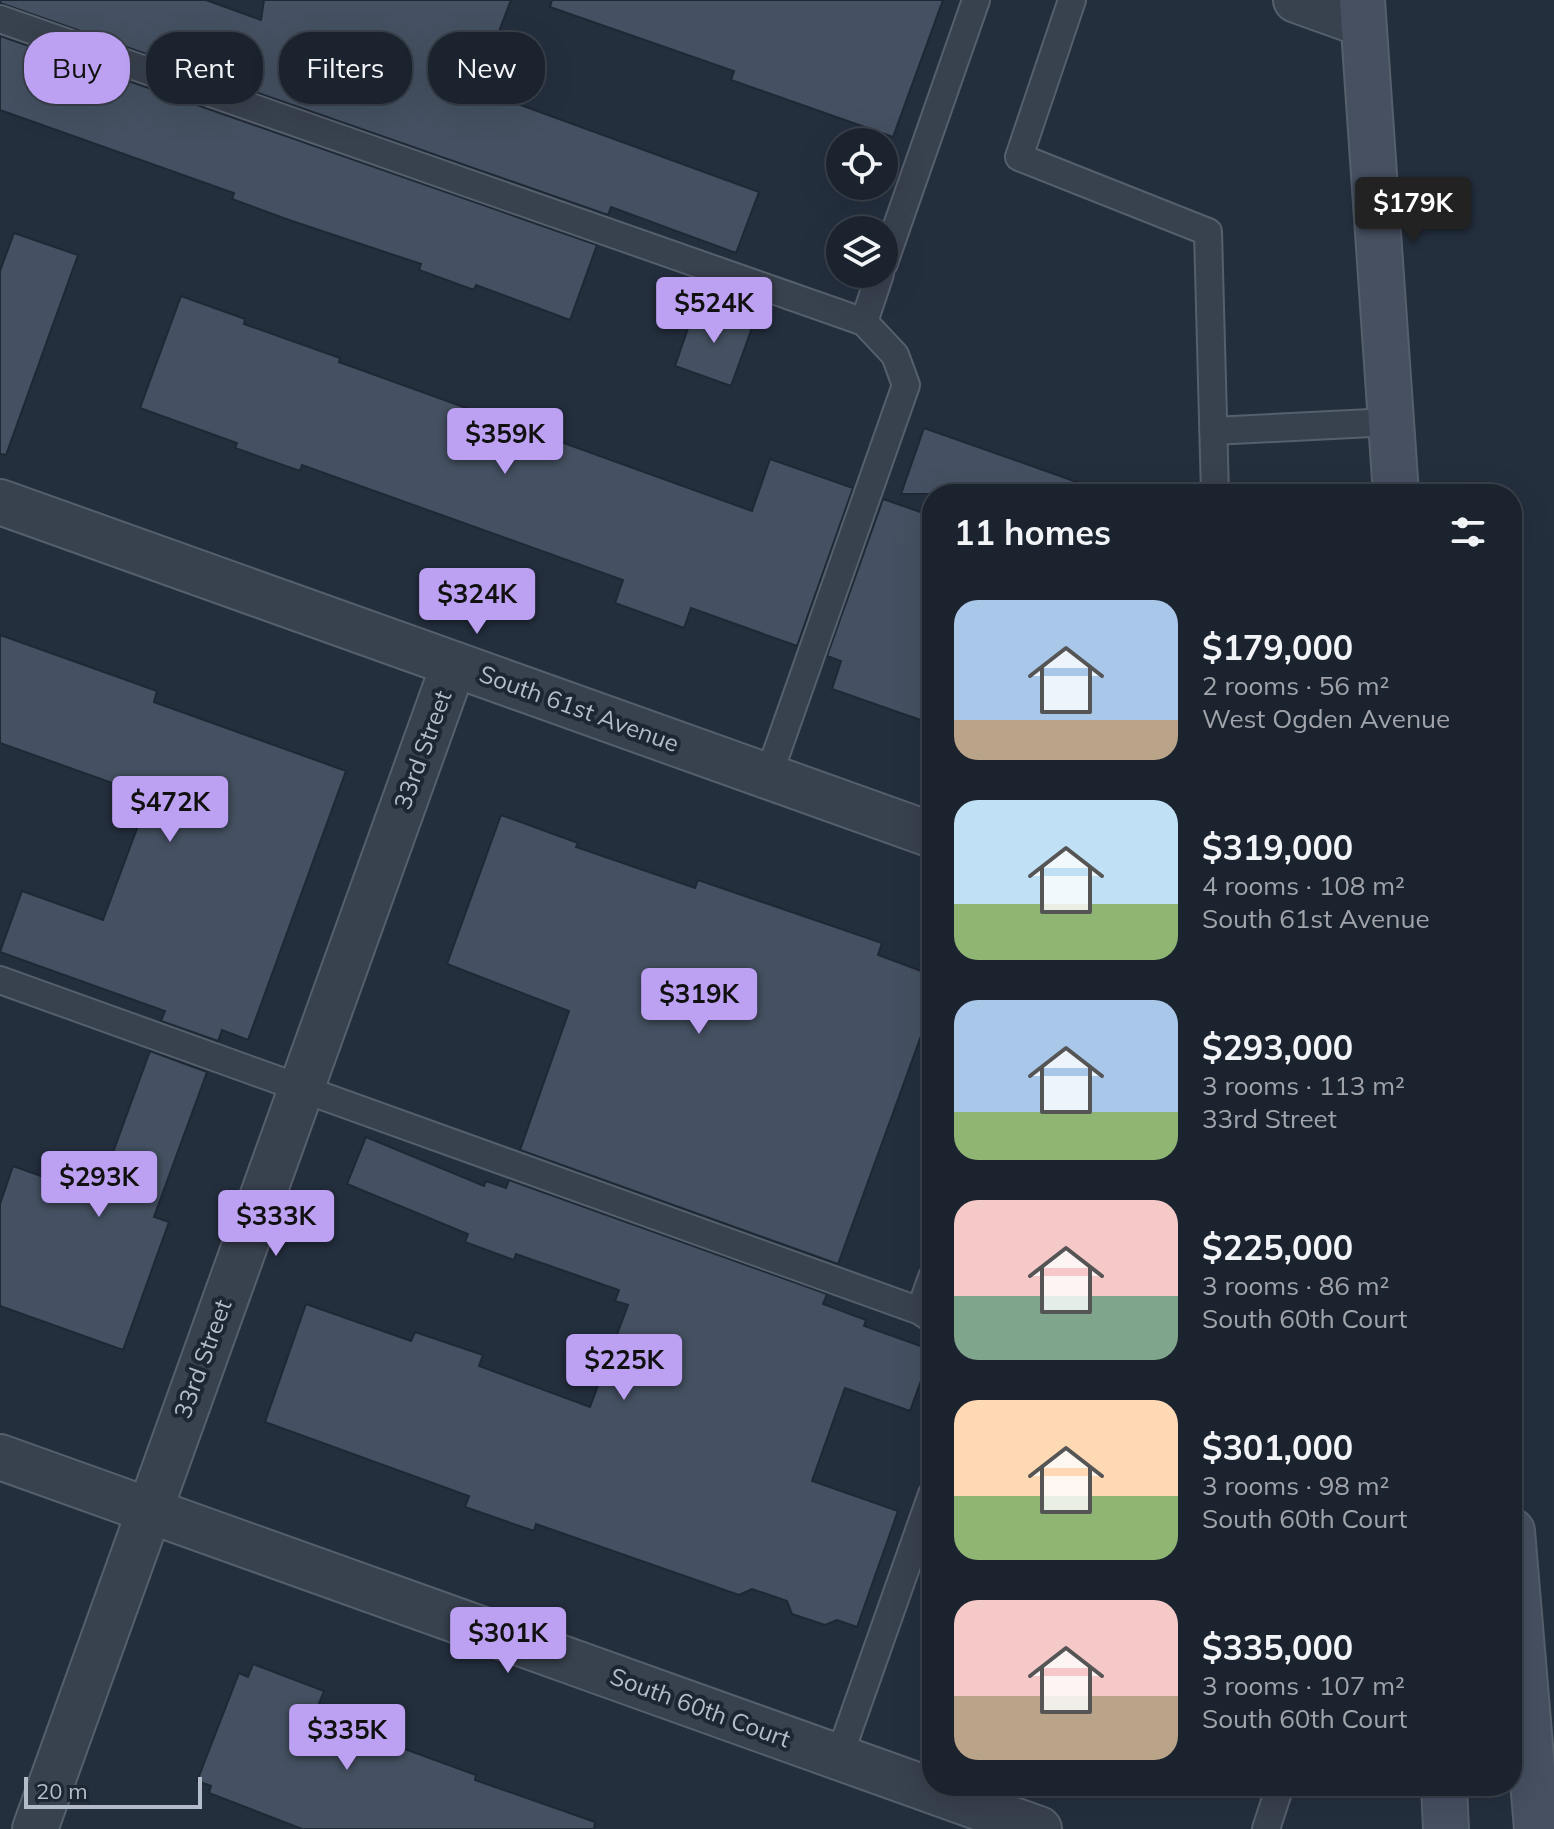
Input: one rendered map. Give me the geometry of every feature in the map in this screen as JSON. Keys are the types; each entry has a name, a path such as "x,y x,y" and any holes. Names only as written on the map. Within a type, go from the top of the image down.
{"main road":[{"path":"1362,12 1395,484"},
{"path":"1522,1650 1537,1829"},
{"path":"1444,1796 1446,1829"}],"street":[{"path":"1296,0 1362,12"},
{"name":"South 61st Avenue","path":"0,502 922,831"},
{"name":"33rd Street","path":"35,1829 454,664"},
{"name":"South 60th Court","path":"0,1457 922,1787"},
{"name":"South 60th Court","path":"947,1796 1039,1829"}],"lane":[{"path":"898,223 976,0"},
{"path":"1072,0 1019,157 1208,232 1215,484"},
{"path":"0,19 864,322 895,355 906,385 768,777"},
{"path":"864,322 875,288"},
{"path":"1213,431 1391,422"},
{"path":"0,980 922,1314"},
{"path":"839,1757 922,1522"},
{"path":"1266,1829 1277,1796"}],"building":[{"path":"0,0 206,0 261,20 264,0 511,0 499,32 428,32 428,104 518,104 759,192 736,253 611,207 608,215 290,104 412,104 412,32 279,32 279,100 263,95 263,32 146,32 146,54 130,48 130,32 83,32 0,3"},
{"path":"552,0 943,0 896,128 867,128 731,80 734,71 550,7"},
{"path":"0,36 24,44 24,104 130,104 130,82 146,87 146,104 194,104 597,245 570,320 476,285 474,290 419,270 421,264 289,220 232,199 234,193 0,110"},
{"path":"14,233 78,255 6,455 0,454 0,271"},
{"path":"181,296 245,319 244,324 340,358 339,362 752,511 770,459 853,488 797,646 691,608 684,628 615,603 623,580 302,465 300,471 235,448 237,443 140,408"},
{"path":"696,305 753,325 731,386 675,366"},
{"path":"924,428 1083,484 922,484 922,494 901,494"},
{"path":"883,499 922,513 922,720 832,689 841,661 827,656"},
{"path":"0,635 157,691 154,702 346,771 248,1040 222,1030 218,1041 161,1021 165,1011 0,952 22,891 103,920 149,796 0,743"},
{"path":"501,815 578,843 576,847 695,888 698,880 882,943 878,955 922,971 922,1033 838,1264 520,1150 569,1011 447,964"},
{"path":"150,1051 207,1072 154,1217 169,1222 123,1350 0,1306 0,1204 13,1166 97,1196"},
{"path":"366,1137 484,1186 486,1181 506,1188 509,1180 827,1294 823,1304 866,1320 864,1326 922,1346 922,1378 910,1411 845,1388 812,1481 898,1511 857,1627 837,1620 825,1625 792,1614 787,1601 752,1589 739,1595 536,1524 534,1531 465,1507 469,1496 265,1422 306,1304 411,1341 415,1332 483,1355 479,1366 590,1407 628,1305 615,1301 619,1290 516,1254 514,1260 465,1242 468,1234 347,1184"},
{"path":"253,1664 324,1691 314,1716 476,1775 475,1780 595,1822 594,1829 302,1829 209,1793 211,1786 197,1781 239,1673 248,1677"}]}
